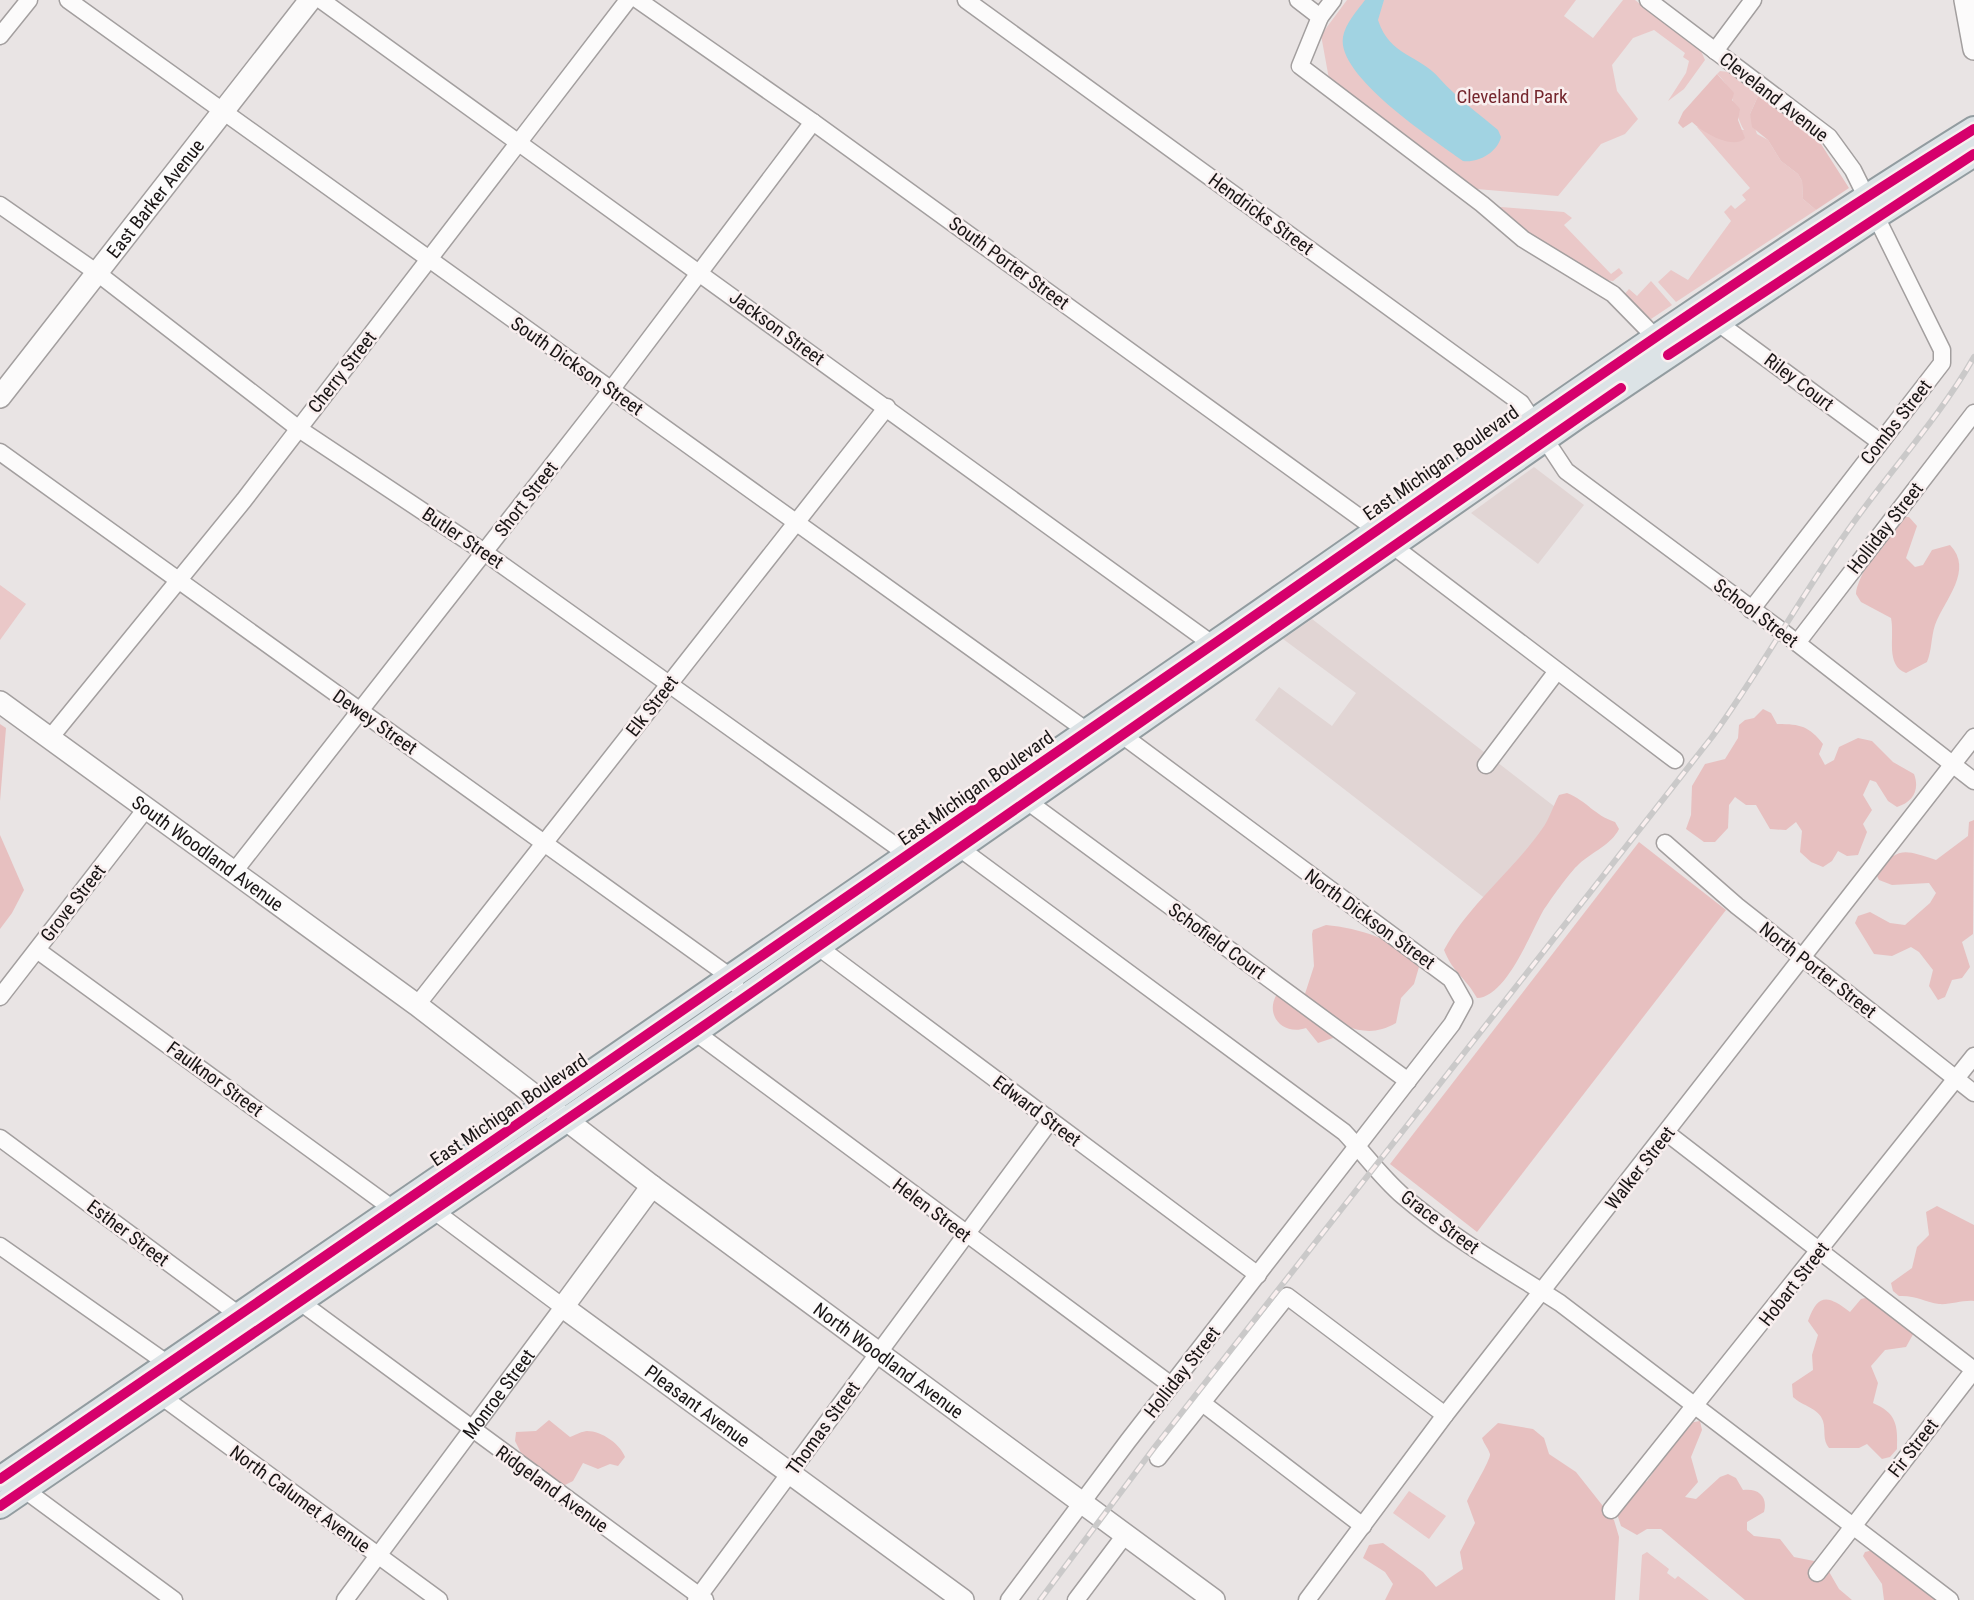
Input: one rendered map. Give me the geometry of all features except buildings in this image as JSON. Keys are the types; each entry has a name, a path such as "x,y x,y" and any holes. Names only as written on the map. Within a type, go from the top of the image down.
{"main road":[{"name":"East Michigan Boulevard","path":"1662,346 1717,321 1974,129"},
{"name":"East Michigan Boulevard","path":"0,1479 168,1364 245,1324 299,1301 433,1210 558,1112 951,840 1087,731 1223,651 1539,429 1870,207 1974,154"},
{"name":"East Michigan Boulevard","path":"951,840 1027,801 1122,735 1223,651"},
{"name":"East Michigan Boulevard","path":"0,1506 161,1396 245,1324 393,1209 695,1031 737,988 817,946 917,863"}],"street":[{"path":"0,36 29,0"},
{"name":"South Dickson Street","path":"68,0 1087,731"},
{"name":"East Barker Avenue","path":"0,397 310,0"},
{"name":"Jackson Street","path":"321,0 1223,651"},
{"name":"Cherry Street","path":"50,738 299,429 628,0"},
{"name":"South Porter Street","path":"638,0 813,122 1385,538"},
{"name":"Hendricks Street","path":"966,0 984,5 1521,403 1539,429"},
{"path":"1298,0 1320,17"},
{"path":"1333,0 1320,17 1300,66 1482,204 1523,239 1613,294 1662,346"},
{"name":"Cleveland Avenue","path":"1648,0 1829,137 1853,170 1870,207"},
{"path":"1715,51 1753,0"},
{"path":"1965,0 1974,49"},
{"name":"Short Street","path":"233,873 611,390 813,122"},
{"name":"Butler Street","path":"0,205 96,272 299,429 484,552 917,863"},
{"name":"Combs Street","path":"1751,610 1942,363 1942,350 1870,207"},
{"name":"Riley Court","path":"1717,321 1880,442"},
{"name":"Elk Street","path":"417,1005 887,407"},
{"name":"Holliday Street","path":"1797,643 1974,413"},
{"name":"School Street","path":"1539,429 1566,471 1797,643 1974,781"},
{"name":"Dewey Street","path":"0,452 545,842 737,988"},
{"path":"1385,538 1675,760"},
{"path":"1486,765 1557,671"},
{"name":"South Woodland Avenue","path":"0,702 145,810 417,1005 558,1112"},
{"name":"North Dickson Street","path":"1122,735 1456,984 1464,1002 1460,1012 1357,1146"},
{"name":"Walker Street","path":"1307,1600 1445,1415 1974,737"},
{"name":"Schofield Court","path":"1027,801 1408,1081"},
{"name":"Grove Street","path":"0,997 145,810"},
{"name":"Grace Street","path":"951,840 1344,1132 1380,1174 1424,1213 1521,1280 1543,1292 1950,1600"},
{"name":"North Porter Street","path":"1665,843 1803,959 1974,1093"},
{"name":"Edward Street","path":"817,946 1258,1275"},
{"name":"Faulknor Street","path":"37,950 393,1209"},
{"name":"Helen Street","path":"695,1031 1171,1385"},
{"name":"Hobart Street","path":"1612,1510 1974,1056"},
{"name":"North Woodland Avenue","path":"558,1112 652,1186 1214,1600"},
{"name":"Thomas Street","path":"700,1599 790,1471 1050,1121"},
{"path":"1667,1133 1974,1370"},
{"name":"Esther Street","path":"0,1138 245,1324"},
{"name":"Holliday Street","path":"1009,1600 1171,1385 1357,1146"},
{"name":"Monroe Street","path":"345,1600 652,1186"},
{"name":"Pleasant Avenue","path":"433,1210 963,1600"},
{"path":"0,1246 168,1364"},
{"name":"Holliday Street","path":"1158,1458 1287,1296 1445,1415"},
{"name":"Ridgeland Avenue","path":"299,1301 700,1599"},
{"name":"Fir Street","path":"1853,1526 1974,1370"},
{"name":"North Calumet Avenue","path":"161,1396 439,1600"},
{"path":"1201,1402 1363,1526"},
{"path":"25,1490 174,1600"},
{"path":"1816,1573 1853,1526"},
{"path":"1076,1600 1125,1535"}],"shaded area":[{"path":"1717,74 1734,93 1732,100 1740,109 1738,120 1745,138 1740,141 1717,138 1692,122 1683,128 1678,123 1683,112"},
{"path":"1759,94 1821,144 1849,188 1816,210 1803,199 1802,181 1798,174 1781,161 1768,140 1752,127 1750,114"},
{"path":"1534,467 1584,505 1538,564 1471,513"},
{"path":"1900,517 1909,517 1917,526 1906,558 1915,567 1923,565 1932,550 1950,545 1959,564 1955,585 1935,625 1927,662 1906,673 1899,669 1893,657 1891,618 1861,602 1856,594 1873,554"},
{"path":"1312,619 1559,810 1491,903 1255,720 1279,687 1332,726 1356,693 1283,639"},
{"path":"1763,709 1771,713 1777,724 1798,726 1813,733 1823,744 1819,754 1825,765 1834,760 1839,747 1858,738 1872,741 1893,762 1914,774 1914,795 1897,807 1888,801 1876,782 1870,780 1863,795 1872,810 1863,824 1867,832 1858,855 1847,856 1838,851 1832,861 1823,867 1811,862 1800,852 1802,831 1796,822 1786,830 1770,829 1756,805 1746,805 1735,797 1729,805 1728,828 1715,842 1704,842 1686,829 1691,815 1692,786 1705,764 1725,759 1738,738 1739,725 1754,718"},
{"path":"0,724 6,728 0,801"},
{"path":"1567,793 1601,816 1615,822 1619,829 1611,840 1579,864 1565,880 1543,911 1516,963 1498,987 1488,995 1477,998 1451,964 1444,950 1478,903 1518,860 1542,829 1559,795"},
{"path":"1974,820 1973,934 1962,942 1970,967 1962,978 1952,980 1945,997 1938,1000 1929,986 1933,970 1919,952 1911,947 1892,956 1874,954 1855,923 1858,916 1870,912 1890,923 1905,925 1930,903 1936,893 1929,883 1892,885 1879,880 1875,872 1903,852 1936,860 1968,836 1969,822"},
{"path":"0,835 24,890 0,929"},
{"path":"1639,842 1726,910 1477,1232 1390,1164"},
{"path":"1326,925 1365,932 1377,937 1401,949 1419,967 1414,984 1401,998 1396,1023 1371,1031 1345,1026 1333,1038 1318,1043 1306,1028 1290,1029 1278,1022 1273,1009 1277,994 1303,1000 1314,966 1313,930"},
{"path":"1937,1206 1974,1225 1974,1301 1939,1304 1899,1296 1893,1291 1891,1283 1912,1268 1917,1247 1929,1235 1926,1212"},
{"path":"1882,1294 1916,1329 1906,1347 1885,1350 1871,1366 1878,1383 1873,1403 1891,1415 1897,1433 1897,1449 1890,1457 1882,1459 1867,1444 1859,1448 1829,1448 1821,1417 1793,1397 1792,1384 1813,1370 1812,1355 1818,1335 1808,1321 1820,1301 1836,1302 1850,1312 1861,1299"},
{"path":"549,1420 570,1437 587,1431 604,1436 619,1447 625,1457 618,1466 610,1464 598,1469 583,1463 573,1481 563,1486 525,1461 515,1441 516,1432 536,1431"},
{"path":"1700,1421 1702,1430 1691,1457 1698,1482 1685,1497 1696,1499 1720,1477 1728,1474 1736,1478 1743,1490 1758,1492 1765,1502 1764,1512 1747,1522 1747,1530 1754,1536 1780,1539 1794,1557 1819,1562 1828,1570 1839,1589 1852,1600 1745,1600 1661,1529 1647,1529 1637,1535 1621,1526 1613,1502 1647,1481 1688,1423"},
{"path":"1498,1423 1533,1429 1544,1438 1549,1454 1576,1472 1614,1520 1619,1537 1615,1600 1385,1600 1393,1584 1385,1572 1363,1558 1369,1545 1383,1543 1423,1572 1436,1587 1463,1569 1460,1552 1475,1523 1467,1501 1490,1454 1482,1438"},
{"path":"1873,1550 1937,1600 1884,1600 1882,1584 1863,1556 1865,1552"}],"green space":[{"name":"Cleveland Park","path":"1347,0 1576,0 1564,16 1593,38 1623,0 1635,0 1701,51 1705,60 1684,89 1668,101 1686,73 1689,61 1683,57 1685,53 1654,30 1633,38 1612,65 1617,91 1638,119 1625,134 1601,144 1558,196 1477,189 1329,79 1321,35"},
{"path":"1720,71 1729,72 1759,94 1750,114 1757,134 1768,140 1781,161 1798,174 1802,181 1803,199 1816,210 1676,302 1658,282 1671,270 1688,280 1731,221 1724,212 1731,205 1735,209 1746,200 1742,195 1750,188 1697,127 1744,130 1727,86 1717,74"},
{"path":"1501,207 1564,212 1572,218 1564,225 1611,274 1619,268 1623,273 1613,281 1606,280 1530,237 1498,209"},
{"path":"1651,281 1672,305 1651,319 1623,296 1629,289 1637,296"},
{"path":"0,585 26,604 0,640"},
{"path":"1409,1491 1446,1516 1429,1539 1393,1513"},
{"path":"1647,1552 1669,1569 1667,1573 1675,1579 1678,1576 1709,1600 1639,1600 1642,1555"}],"water":[{"path":"1365,0 1384,0 1378,20 1390,41 1432,71 1498,130 1501,137 1491,152 1475,160 1463,161 1389,105 1355,70 1345,53 1343,37 1349,22"}],"railway":[{"path":"1040,1600 1154,1448 1712,737 1829,558 1945,403 1974,357"}],"cycle path":[{"path":"0,1479 914,851 1593,380 1877,190 1974,129"},
{"path":"1668,355 1974,154"},
{"path":"0,1506 695,1032 1621,388"}]}
